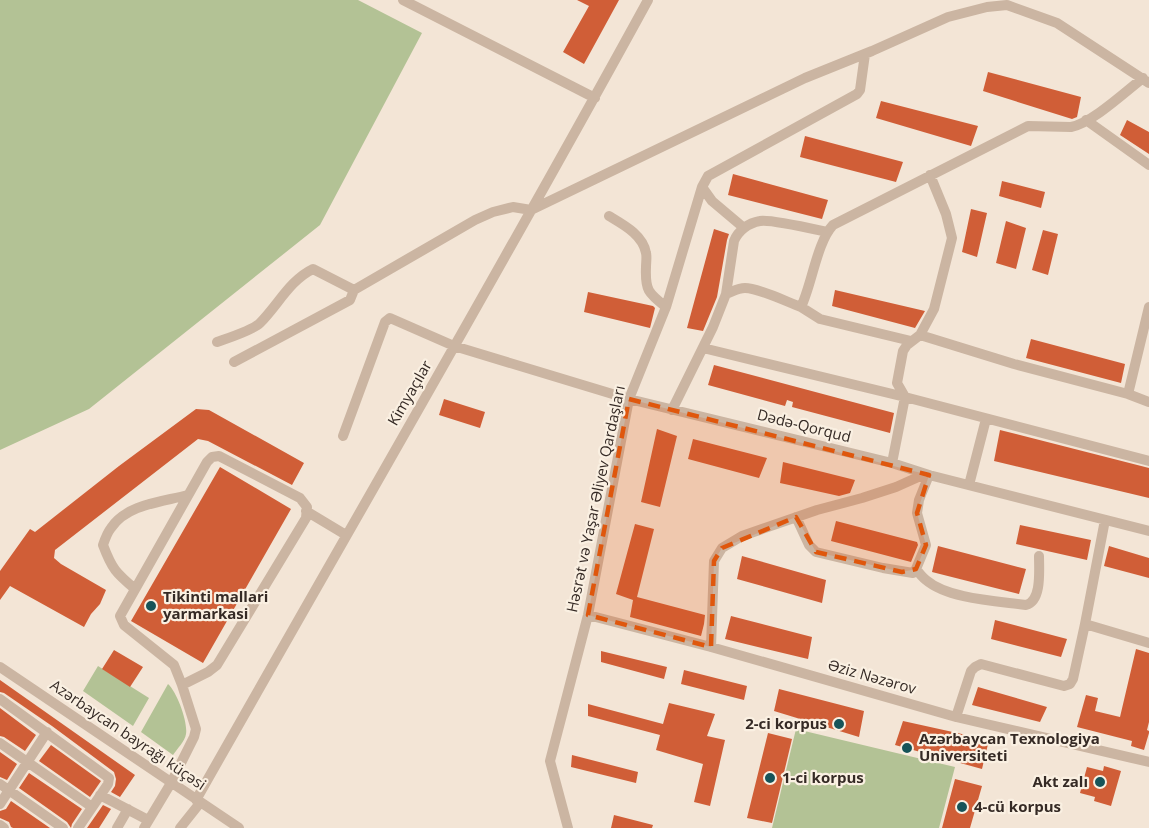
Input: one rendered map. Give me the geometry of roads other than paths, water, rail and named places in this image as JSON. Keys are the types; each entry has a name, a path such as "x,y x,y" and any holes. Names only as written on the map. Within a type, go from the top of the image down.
{"street":[{"path":"404,0 595,98"},
{"name":"Kimyaçılar","path":"180,828 198,801 648,0"},
{"path":"234,362 350,300 354,290 475,220 513,207 531,210 805,78 948,17 1007,4 1057,23 1146,81 1078,126 1028,126 833,225 826,232 807,296 801,307"},
{"path":"744,228 712,201 702,187 708,176 857,94 860,90 865,54"},
{"path":"1086,120 1149,165"},
{"path":"892,463 905,398 897,383 903,351 916,338 934,309 952,238 946,214 930,175"},
{"name":"Həsrət və Yaşar Əliyev Qardaşları","path":"568,828 550,761 588,615 629,399 666,307 702,187"},
{"path":"609,216 631,230 644,245 645,285 666,307"},
{"path":"672,410 713,327 726,294 737,233 762,220 826,232"},
{"path":"217,342 258,325 290,287 304,273 313,269 354,290"},
{"path":"726,294 745,288 754,290 801,307 820,319 916,338 1128,394 1149,402"},
{"path":"1128,394 1149,308"},
{"name":"Dədə-Qorqud","path":"343,436 385,322 390,318 454,346 629,399 892,463 1149,531"},
{"path":"703,348 1149,461"},
{"path":"969,485 986,419"},
{"path":"100,795 128,809 146,824 171,783 194,737 196,729 174,665 124,626 120,616 207,462 212,457 219,456 300,498 307,507 306,518 217,664 208,672 182,685"},
{"path":"711,647 714,561 722,548 742,536 817,510 897,488 927,474"},
{"path":"796,517 809,545 816,552 913,573 926,545 917,513 927,474"},
{"path":"135,589 116,573 109,561 103,545 110,529 120,517 135,508 188,495"},
{"path":"306,511 346,535"},
{"path":"956,717 971,671 981,664 1064,686 1070,684 1085,624 1105,520"},
{"path":"916,569 926,580 960,595 1026,605 1031,604 1038,589 1039,556"},
{"name":"Əziz Nəzərov","path":"588,615 711,647 956,717 1149,762"},
{"path":"1085,624 1149,643"},
{"name":"Azərbaycan bayrağı küçəsi","path":"0,667 239,828"},
{"path":"0,699 107,775 109,780 78,828"},
{"path":"0,804 5,787 27,762 47,732"},
{"path":"0,743 92,807"},
{"path":"5,787 63,828"},
{"path":"117,828 128,809"},
{"path":"0,825 4,828"}],"place":[{"name":"Tikinti mallari yarmarkasi","path":"151,606"},
{"name":"2-ci korpus","path":"839,724"},
{"name":"Azərbaycan Texnologiya Universiteti","path":"907,748"},
{"name":"1-ci korpus","path":"770,778"},
{"name":"Akt zalı","path":"1100,782"},
{"name":"4-cü korpus","path":"962,807"}]}
